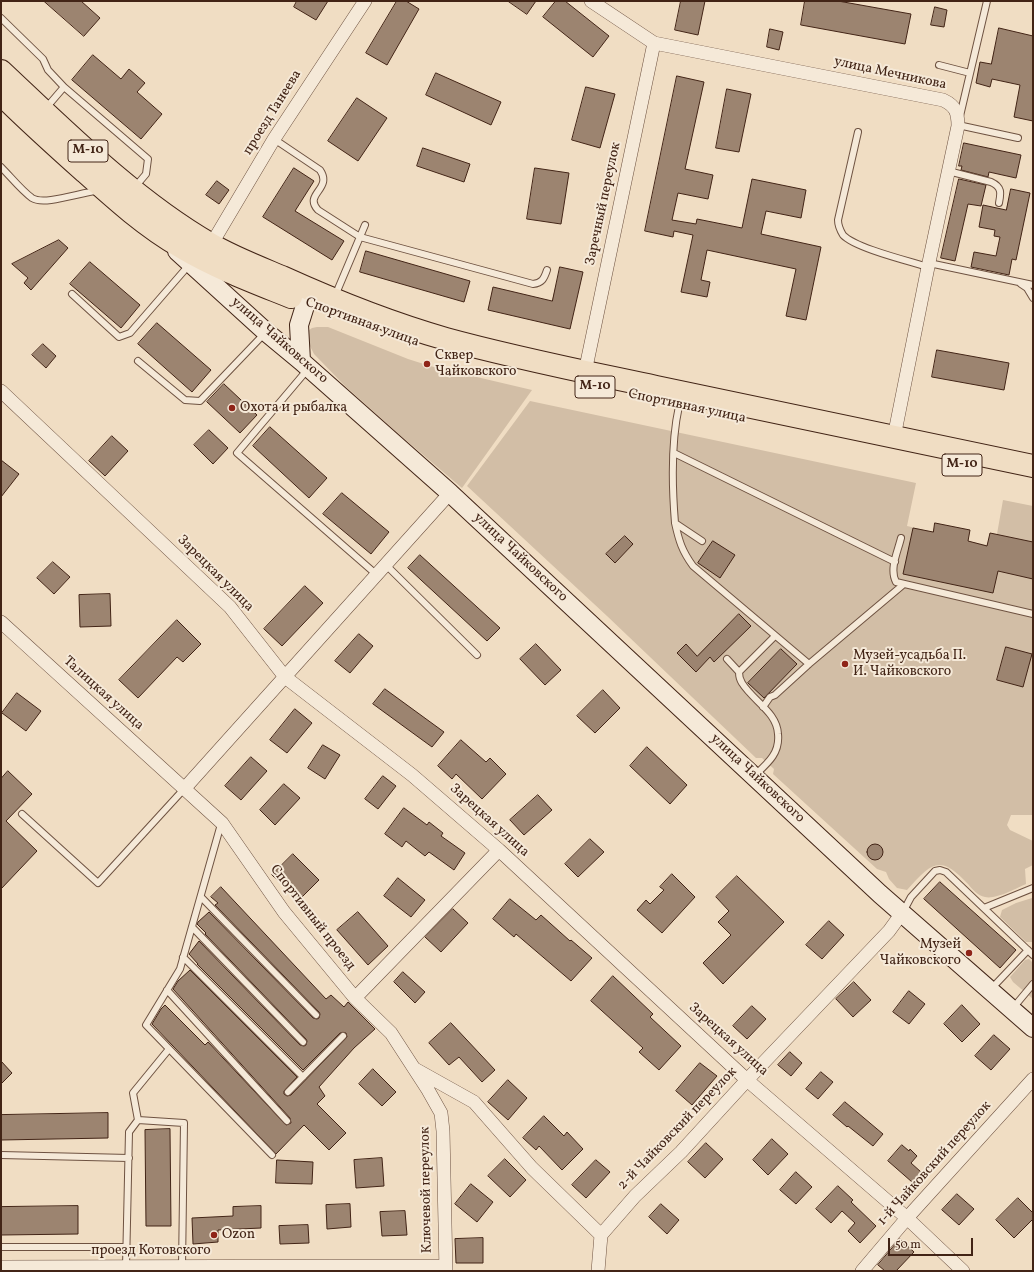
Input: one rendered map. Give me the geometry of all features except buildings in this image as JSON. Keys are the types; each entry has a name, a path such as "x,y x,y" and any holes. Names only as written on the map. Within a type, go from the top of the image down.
{"highway":[{"name":"М-10","path":"1,71 44,110 123,195"},
{"name":"М-10","path":"1,94 18,111 123,195"},
{"name":"Спортивная улица","path":"123,195 150,226 179,246 308,297 366,326 430,348 494,365 678,406 1033,480"},
{"name":"Спортивная улица","path":"123,195 159,211 183,227 200,255"},
{"name":"Спортивная улица","path":"308,297 334,300 443,338 585,372 1033,466"}],"street":[{"name":"проезд Танеева","path":"200,255 365,1"},
{"name":"улица Мечникова","path":"592,1 654,43 944,100 951,103 956,108 958,126 928,265 894,437"},
{"name":"Заречный переулок","path":"585,372 654,43"},
{"name":"улица Чайковского","path":"200,255 266,332 305,364 450,494 902,913 1033,1028"},
{"path":"305,364 299,325 308,297"},
{"name":"Зарецкая улица","path":"1,391 230,608 285,677 412,775 499,850 747,1080 907,1218 963,1271"},
{"path":"184,789 450,494"},
{"name":"Талицкая улица","path":"1,622 184,789"},
{"name":"Спортивный проезд","path":"184,789 222,823 284,912 355,998 391,1033 414,1068"},
{"path":"355,998 499,850"},
{"name":"2-й Чайковский переулок","path":"601,1235 635,1196 681,1152 747,1080 889,931 902,913"},
{"path":"414,1068 474,1102 532,1168 601,1235 598,1271"},
{"name":"Ключевой переулок","path":"414,1068 441,1114 443,1131 445,1268"},
{"name":"1-й Чайковский переулок","path":"862,1271 907,1218 1033,1079"},
{"name":"проезд Котовского","path":"1,1267 182,1267 209,1269 445,1268"}],"lane":[{"path":"987,1 958,126 1018,138"},
{"path":"1,18 43,59 48,70 64,87 148,159 146,174 123,195 83,193 47,202 34,199 1,167"},
{"path":"939,65 970,72"},
{"path":"44,110 64,87"},
{"path":"858,132 838,220 839,227 843,235 851,241 867,248 928,265 1033,285"},
{"path":"274,139 320,170 324,176 324,181 314,198 314,207 360,237 533,284 540,283 547,270"},
{"path":"948,171 997,184 1001,193 999,203"},
{"path":"334,300 365,225"},
{"path":"72,294 119,338 130,333 200,255"},
{"path":"1016,282 1027,288 1033,298"},
{"path":"138,361 185,400 200,401 266,332"},
{"path":"305,364 237,453 377,574"},
{"path":"678,406 675,423 673,498 675,523 685,555 693,566 809,664"},
{"path":"674,453 895,562"},
{"path":"675,523 702,541"},
{"path":"901,538 893,576 896,582 1033,614"},
{"path":"386,565 477,655"},
{"path":"763,707 770,697 775,695 809,664 904,584"},
{"path":"739,672 775,636"},
{"path":"727,659 739,672 741,682 771,715 778,726 779,739 776,752 754,776"},
{"path":"22,814 98,883 184,789"},
{"path":"222,823 180,969 146,1025 272,1155"},
{"path":"902,913 911,897 928,878 940,870 951,876 1033,956"},
{"path":"984,908 1033,888"},
{"path":"201,898 316,1015"},
{"path":"192,927 303,1042"},
{"path":"990,990 1028,950"},
{"path":"184,957 303,1077"},
{"path":"1012,1010 1033,984"},
{"path":"167,990 287,1121"},
{"path":"288,1092 343,1036"},
{"path":"126,1267 129,1132 138,1120 133,1092 169,1049"},
{"path":"138,1120 184,1123 182,1267"},
{"path":"1,1155 129,1158"},
{"path":"1,1247 126,1247"}],"shaded area":[{"path":"317,327 328,327 408,359 430,366 532,390 462,488 345,386 314,354 308,342 308,331"},
{"name":"Музей-усадьба П. И. Чайковского","path":"530,401 916,483 907,526 933,532 935,523 970,530 968,541 987,545 990,533 997,534 1003,500 1033,506 1033,815 1011,815 1007,825 1010,830 1033,841 1033,865 1025,869 1026,884 1012,891 994,897 985,897 975,892 958,874 950,868 943,865 936,865 923,873 907,890 897,888 889,879 886,872 877,869 773,774 774,769 762,758 756,758 607,616 467,486"},
{"path":"1032,898 1033,942 1026,942 1000,917 1002,910 1016,903"},
{"path":"1029,959 1033,963 1033,999 1013,982 1010,977 1025,960"}],"place":[{"name":"Сквер Чайковского","path":"427,364"},
{"name":"Охота и рыбалка","path":"232,408"},
{"name":"Музей-усадьба П. И. Чайковского","path":"845,664"},
{"name":"Музей Чайковского","path":"969,953"},
{"name":"Ozon","path":"214,1235"}]}
